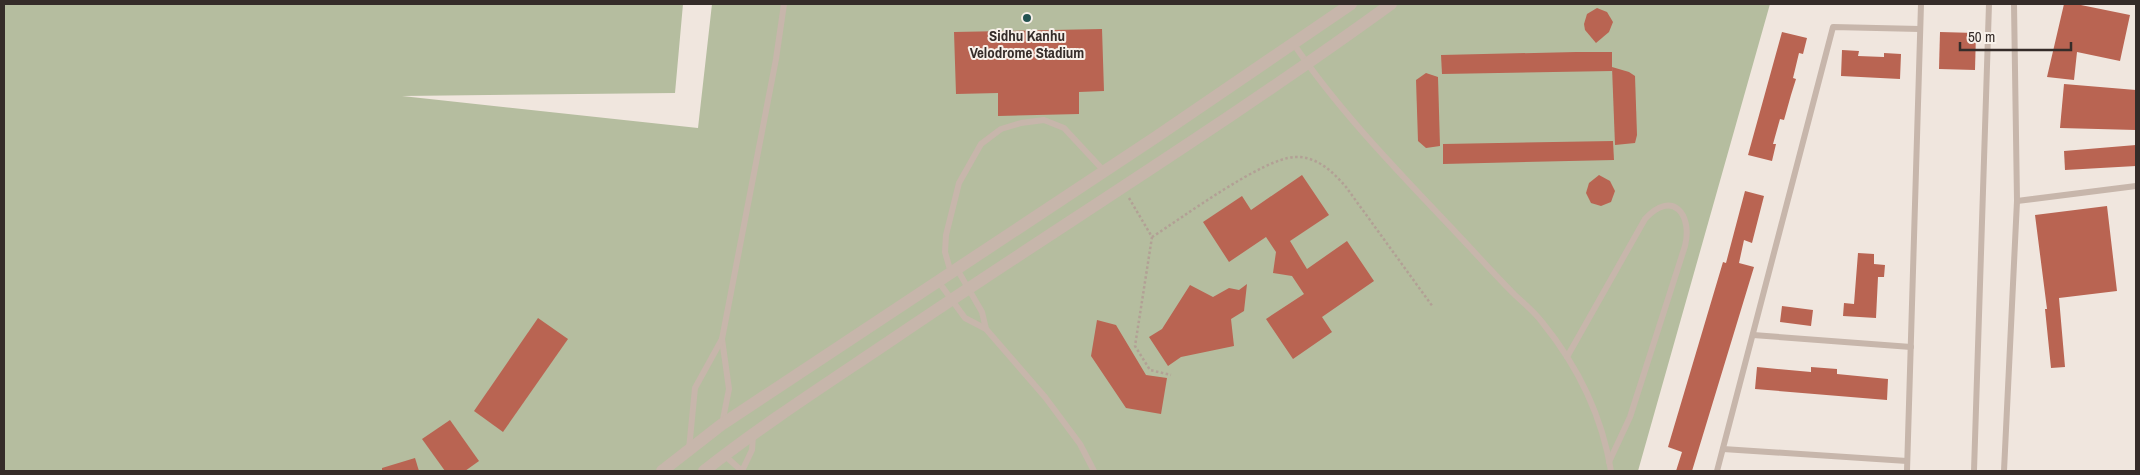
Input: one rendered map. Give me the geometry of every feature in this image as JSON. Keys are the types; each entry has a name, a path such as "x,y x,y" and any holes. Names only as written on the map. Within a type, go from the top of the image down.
{"street":[{"path":"662,471 721,425 1104,171 1351,4"},
{"path":"704,471 754,432 1307,64 1391,4"}],"lane":[{"path":"689,450 696,388 722,339 776,59 784,4"},
{"path":"1907,471 1921,4"},
{"path":"1974,471 1988,4"},
{"path":"2004,471 2017,201 2014,4"},
{"path":"1718,471 1833,27 1920,29"},
{"path":"1293,43 1307,64 1349,116 1505,285 1541,320 1567,357 1594,410 1604,436 1611,471"},
{"path":"986,329 982,312 968,288 954,271 945,252 946,235 959,183 981,144 1001,129 1021,123 1044,120 1064,128 1104,171"},
{"path":"2017,201 2136,186"},
{"path":"1567,357 1645,219 1656,207 1663,205 1674,207 1681,213 1688,227 1685,246 1630,417 1609,462"},
{"path":"938,281 965,318 986,329 1045,397 1080,444 1094,471"},
{"path":"1753,335 1911,347"},
{"path":"721,425 729,389 722,339"},
{"path":"724,455 742,471 752,450 754,432"},
{"path":"1723,449 1907,461"}],"path":[{"path":"1152,237 1270,163 1295,157 1305,158 1315,161 1332,171 1346,187 1433,307"},
{"path":"1122,186 1152,237 1135,346 1150,370 1171,375"}],"green space":[{"path":"4,4 683,4 675,93 402,96 698,128 712,4 1770,4 1638,471 4,471"}],"building":[{"path":"2064,4 2076,4 2130,15 2120,61 2077,52 2074,80 2047,77"},
{"path":"1597,8 1607,12 1613,22 1609,32 1596,43 1585,30 1584,24 1587,14"},
{"path":"1102,29 1104,91 1079,92 1079,114 998,116 998,93 956,94 954,32"},
{"path":"1782,32 1807,38 1803,54 1799,53 1793,78 1796,79 1784,120 1780,119 1773,144 1776,144 1772,161 1748,155"},
{"path":"1940,32 1976,33 1975,70 1939,69"},
{"path":"1842,50 1859,51 1858,56 1884,57 1884,53 1901,54 1900,79 1841,76"},
{"path":"1612,52 1612,71 1442,74 1441,55"},
{"path":"1612,67 1629,72 1635,76 1637,135 1635,143 1615,145"},
{"path":"1426,73 1438,77 1440,146 1426,148 1418,141 1416,80"},
{"path":"2064,84 2136,90 2136,130 2060,128"},
{"path":"1613,141 1614,160 1443,164 1443,144"},
{"path":"2136,145 2136,166 2065,170 2064,151"},
{"path":"1302,175 1329,215 1290,241 1307,269 1347,241 1374,281 1322,317 1332,332 1293,359 1266,319 1304,294 1292,276 1273,273 1276,252 1266,237 1229,262 1203,222 1242,196 1251,210"},
{"path":"1599,175 1610,181 1615,191 1611,202 1601,206 1591,203 1586,193 1589,183"},
{"path":"1745,191 1764,196 1752,243 1744,240 1739,263 1754,267 1692,471 1676,471 1682,452 1668,447 1723,262 1726,263"},
{"path":"2107,206 2117,291 2059,298 2065,367 2051,368 2045,309 2047,309 2035,215"},
{"path":"1858,253 1874,254 1874,264 1885,265 1884,277 1878,277 1876,318 1843,316 1844,303 1854,304"},
{"path":"1247,284 1244,311 1231,319 1234,346 1181,357 1168,366 1149,337 1162,329 1190,285 1213,297 1229,288 1239,290"},
{"path":"1782,306 1813,310 1811,326 1780,322"},
{"path":"538,318 568,339 503,432 474,411"},
{"path":"1097,320 1116,325 1146,375 1167,378 1161,414 1126,408 1091,356"},
{"path":"1757,367 1811,372 1811,367 1837,369 1837,374 1888,379 1887,400 1755,389"},
{"path":"450,420 479,461 465,471 445,471 422,439"},
{"path":"415,458 419,471 382,471 382,468"}],"place":[{"name":"Sidhu Kanhu Velodrome Stadium","path":"1027,18"}]}
